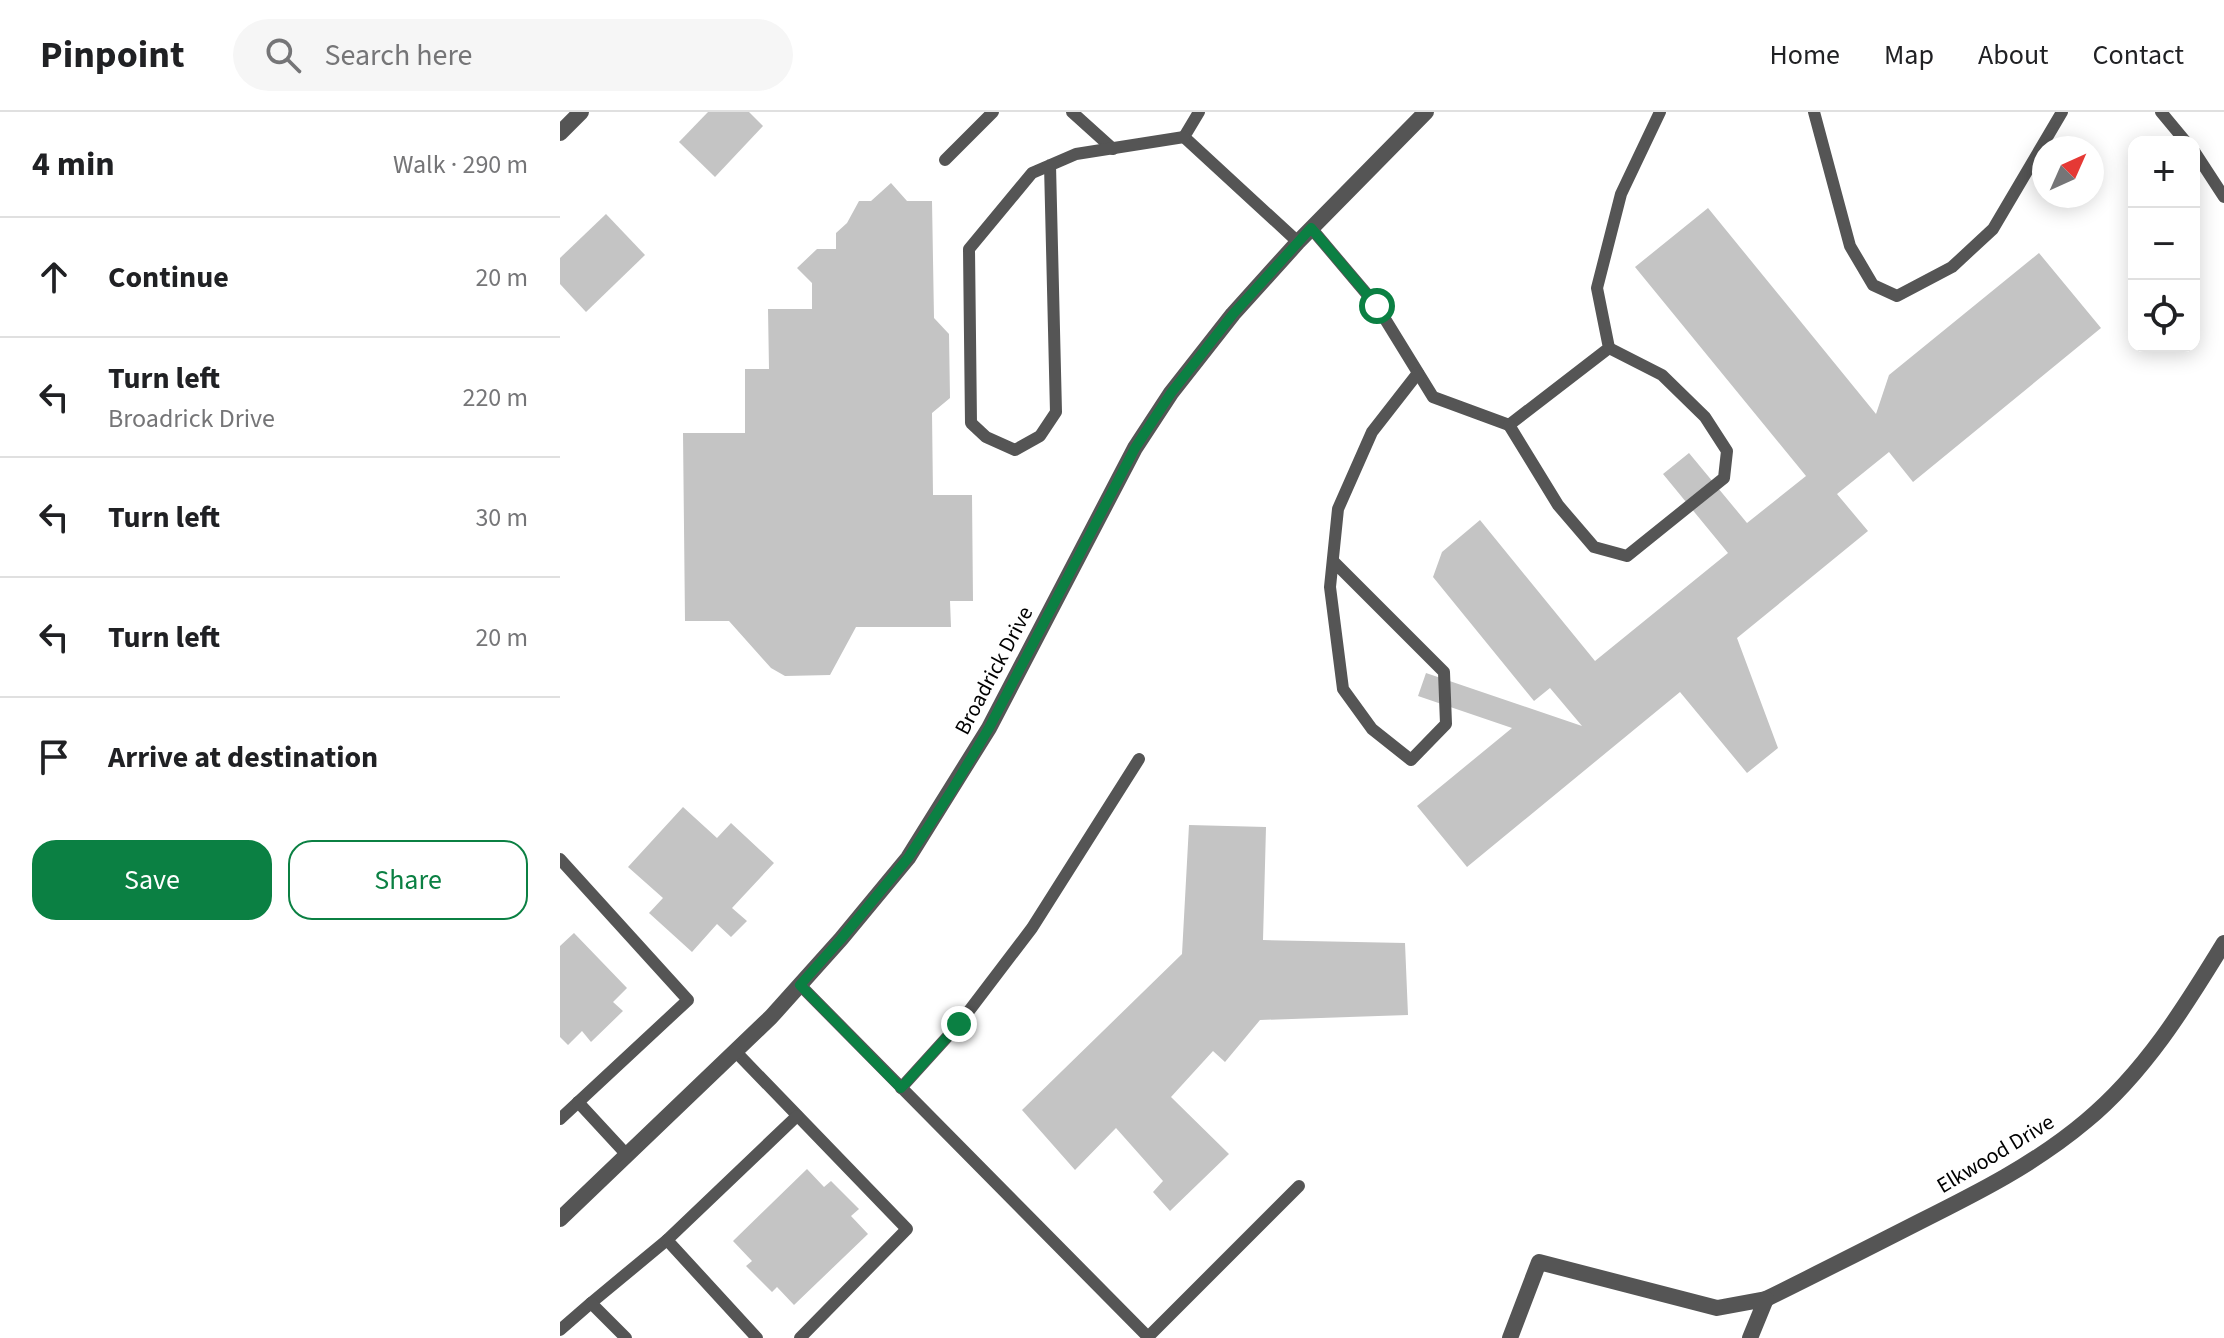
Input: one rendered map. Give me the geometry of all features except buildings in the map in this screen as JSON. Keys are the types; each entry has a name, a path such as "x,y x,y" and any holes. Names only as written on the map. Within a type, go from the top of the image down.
{"street":[{"path":"560,133 581,112"},
{"name":"Broadrick Drive","path":"560,1219 800,985 908,858 989,728 1135,448 1171,393 1233,314 1298,242 1426,112"},
{"name":"Elkwood Drive","path":"1510,1338 1539,1262 1717,1308 1766,1299 1981,1191 2040,1157 2088,1120 2133,1074 2179,1016 2224,943"},
{"path":"1750,1338 1766,1299"}],"lane":[{"path":"945,160 993,112"},
{"path":"1072,112 1113,149"},
{"path":"1050,165 1056,412 1040,436 1015,450 986,437 971,423 969,249 1032,173 1050,165 1076,154 1184,137 1199,112"},
{"path":"1609,348 1597,288 1621,194 1660,112"},
{"path":"1814,112 1850,246 1873,285 1897,296 1952,267 1993,229 2062,112"},
{"path":"2161,112 2181,136"},
{"path":"1184,137 1298,242"},
{"path":"2200,160 2224,197"},
{"path":"1311,228 1377,306 1433,397 1509,425 1558,505 1594,547 1627,556 1724,478 1727,451 1705,417 1662,375 1609,348"},
{"path":"1509,425 1609,348"},
{"path":"1333,561 1444,672 1446,724 1411,760 1372,729 1343,689 1330,587 1338,509 1372,432 1418,373"},
{"path":"901,1088 959,1024 1032,928 1139,759"},
{"path":"560,859 688,1000 560,1119"},
{"path":"800,985 1148,1337 1299,1186"},
{"path":"735,1051 907,1229 800,1338"},
{"path":"578,1102 627,1155"},
{"path":"560,1330 667,1240 797,1116"},
{"path":"667,1240 757,1338"},
{"path":"591,1303 626,1338"}],"route":[{"path":"959,1024 901,1088 800,985 908,858 952,790 989,728 1135,448 1171,393 1233,314 1311,228 1377,306"}]}
